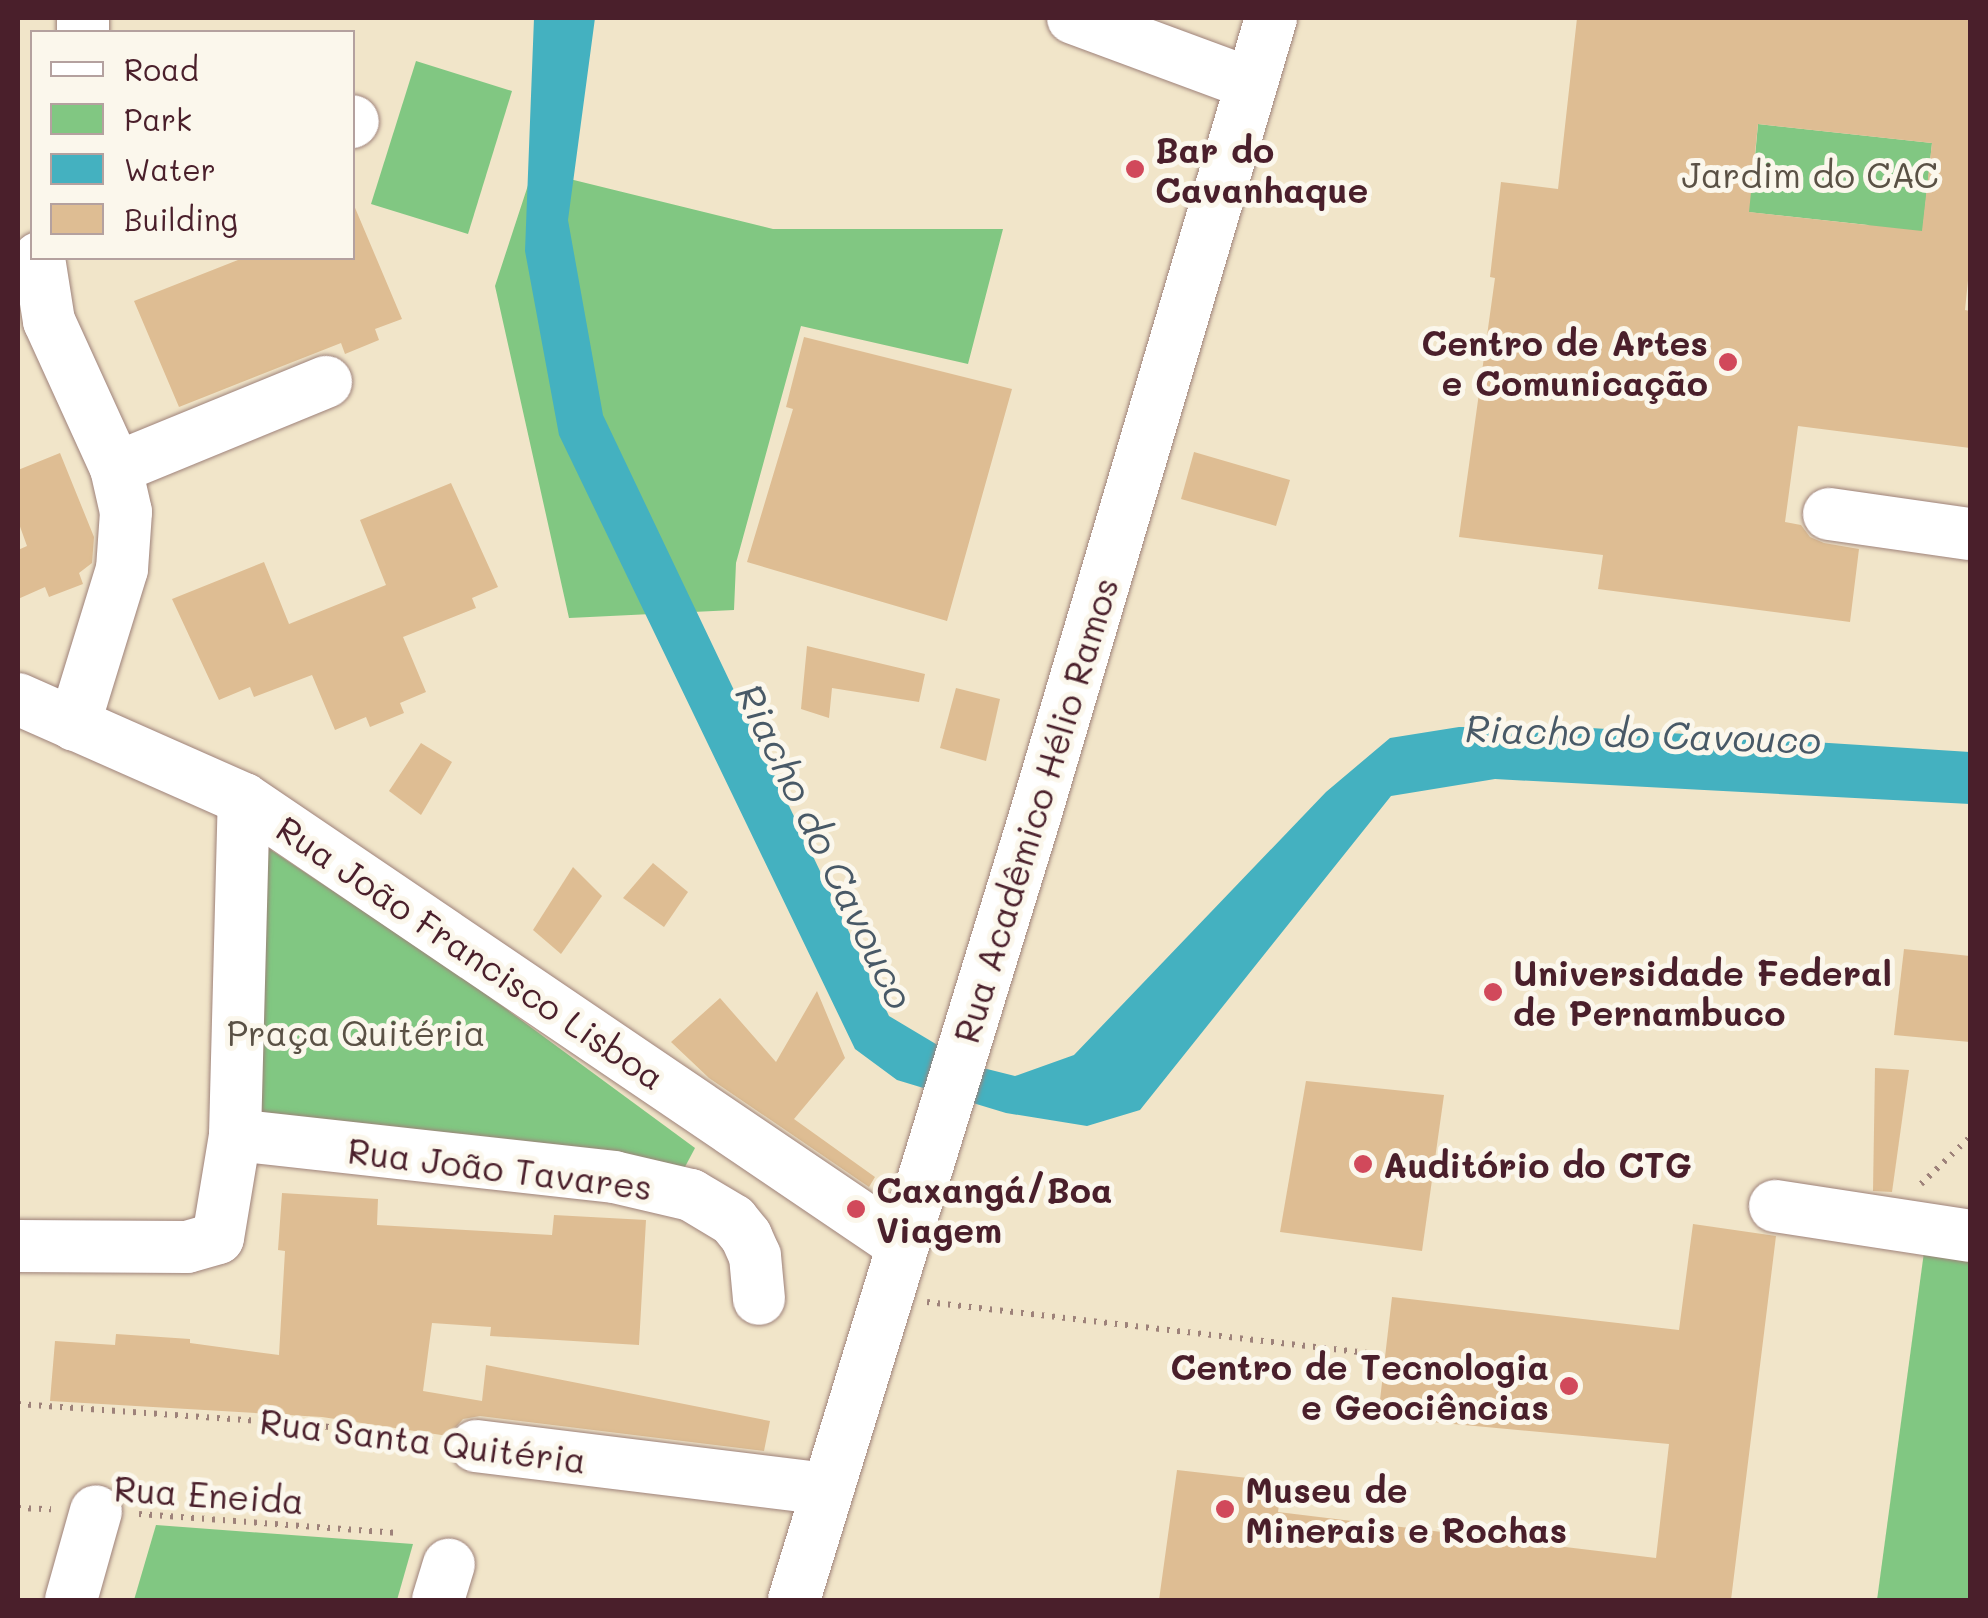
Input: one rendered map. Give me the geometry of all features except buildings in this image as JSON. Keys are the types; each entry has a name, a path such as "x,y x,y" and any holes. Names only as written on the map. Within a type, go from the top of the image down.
{"street":[{"path":"1072,18 1251,84"},
{"name":"Rua Acadêmico Hélio Ramos","path":"794,1600 1271,18"},
{"path":"39,260 49,321 116,468 126,512 122,569 74,725"},
{"path":"116,468 326,382"},
{"path":"1828,514 1970,534"},
{"name":"Rua João Francisco Lisboa","path":"18,699 244,798 902,1246"},
{"path":"18,1246 187,1247 218,1238 235,1135 244,798"},
{"name":"Rua João Tavares","path":"235,1135 614,1177 691,1195 733,1220 746,1236 755,1256 760,1299"},
{"path":"1775,1206 1970,1236"},
{"name":"Rua Santa Quitéria","path":"476,1446 827,1489"},
{"path":"71,1600 96,1511"}],"path":[{"path":"1884,1220 1970,1137"},
{"path":"886,1298 1385,1355"},
{"name":"Rua Santa Quitéria","path":"18,1404 305,1424 476,1446"},
{"name":"Rua Eneida","path":"18,1508 398,1533"}],"green space":[{"path":"416,61 512,91 468,234 371,204"},
{"name":"Jardim do CAC","path":"1758,124 1932,143 1914,313 1868,225 1626,199 1755,157"},
{"path":"533,170 773,229 1003,229 968,364 801,326 736,563 734,610 569,618 495,286"},
{"name":"Praça Quitéria","path":"268,848 464,978 695,1148 678,1180 274,1128 250,1104"},
{"path":"1924,1252 1970,1260 1970,1600 1877,1600"},
{"path":"156,1525 413,1544 397,1600 134,1600"}],"water":[{"name":"Riacho do Cavouco","path":"534,18 595,18 568,220 603,415 889,1016 971,1065 1015,1076 1074,1055 1326,792 1390,738 1459,727 1591,728 1970,752 1970,804 1495,779 1391,796 1140,1110 1087,1126 1006,1113 897,1080 855,1049 559,435 525,251"}],"place":[{"name":"Bar do Cavanhaque","path":"1135,169"},
{"name":"Centro de Artes e Comunicação","path":"1728,362"},
{"name":"Universidade Federal de Pernambuco","path":"1493,992"},
{"name":"Auditório do CTG","path":"1363,1164"},
{"name":"Caxangá/Boa Viagem","path":"856,1209"},
{"name":"Centro de Tecnologia e Geociências","path":"1569,1386"},
{"name":"Museu de Minerais e Rochas","path":"1225,1509"}]}
